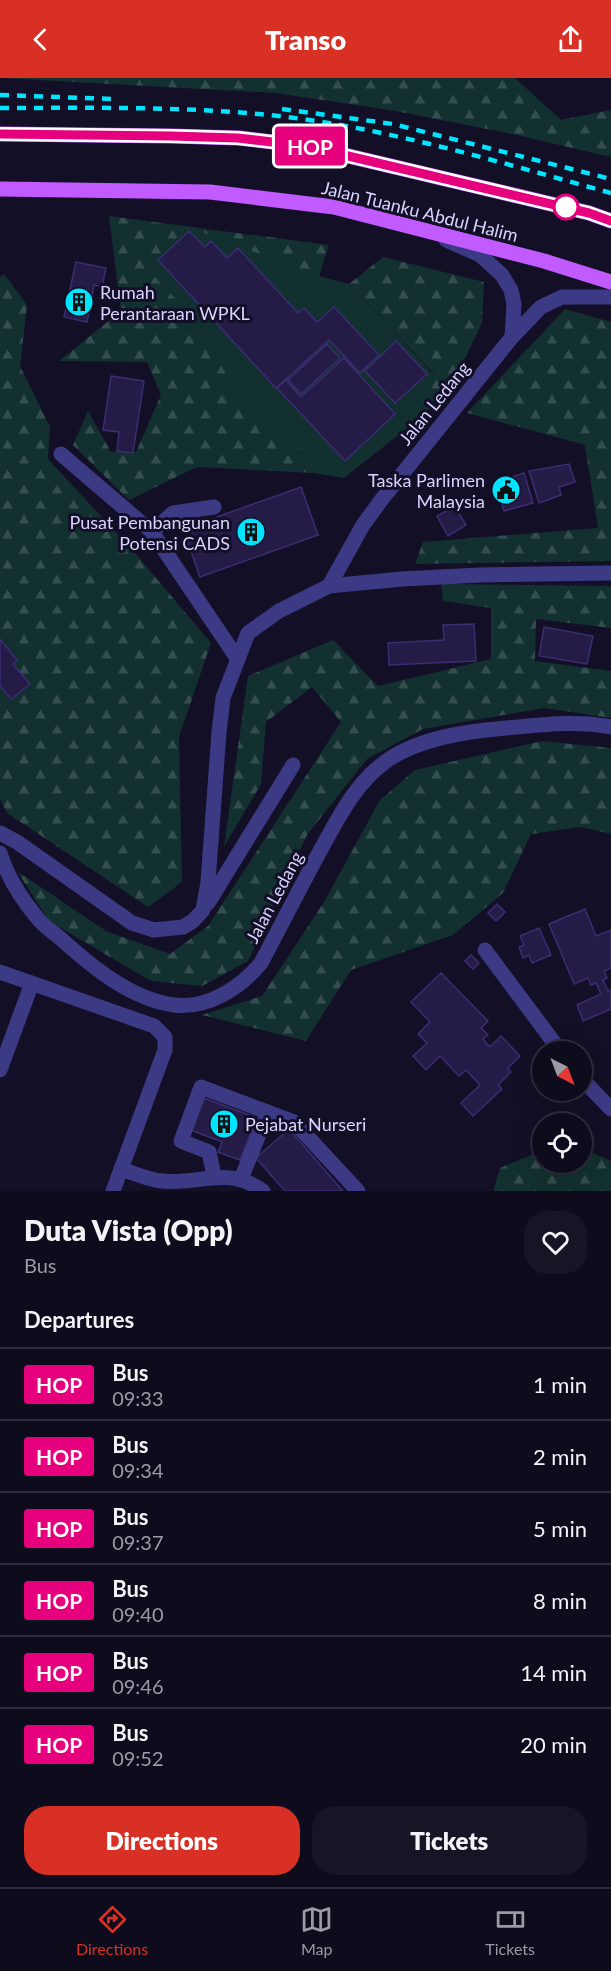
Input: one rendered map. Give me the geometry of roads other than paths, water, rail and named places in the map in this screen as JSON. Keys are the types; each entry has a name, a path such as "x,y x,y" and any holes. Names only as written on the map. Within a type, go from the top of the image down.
{"main road":[{"name":"Jalan Tuanku Abdul Halim","path":"0,134 238,138 306,146 589,213 611,221"},
{"name":"Jalan Tuanku Abdul Halim","path":"0,189 210,192 334,207 544,261 611,282"}],"street":[{"path":"412,226 480,255 502,275 511,290 514,304 512,338"},
{"name":"Jalan Ledang","path":"329,586 363,525 382,499 512,338 541,307 562,297 611,297"},
{"path":"61,453 152,532 237,658"},
{"path":"152,532 173,513 214,507"},
{"path":"203,910 208,882 219,732 224,698 248,633 279,611 329,586 480,575 611,573"},
{"name":"Jalan Ledang","path":"0,853 20,894 39,921 85,961 120,984 147,997 174,1005 202,1004 232,990 248,978 261,963 338,818 369,776 387,761 415,747 444,738 485,730 556,723 593,723 611,727"},
{"path":"0,833 17,842 132,923 154,930 183,927 193,921 203,910 293,765"},
{"path":"485,950 553,1041"},
{"path":"0,972 154,1026 165,1037 165,1050 113,1191"},
{"path":"0,1070 32,983"},
{"path":"214,1176 209,1152 181,1141 201,1087 294,1122 358,1191"},
{"path":"592,1089 611,1109"},
{"path":"241,1179 268,1112"},
{"path":"121,1169 160,1181 185,1182 214,1176 241,1179 263,1191"}],"railway":[{"path":"0,95 114,99"},
{"path":"0,108 202,110 313,121 442,147 611,193"},
{"path":"282,109 393,124 611,179"}],"place":[{"name":"Rumah Perantaraan WPKL","path":"79,302"},
{"name":"Taska Parlimen Malaysia","path":"506,490"},
{"name":"Pusat Pembangunan Potensi CADS","path":"251,532"},
{"name":"Pejabat Nurseri","path":"224,1124"}]}
